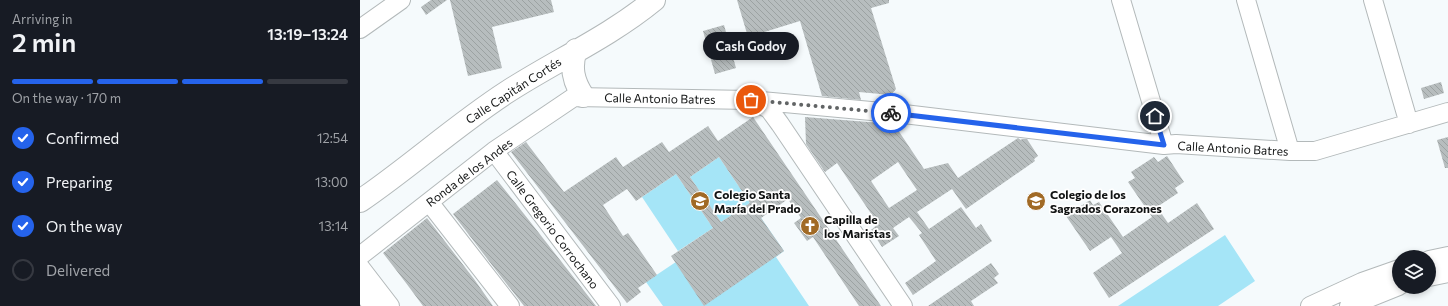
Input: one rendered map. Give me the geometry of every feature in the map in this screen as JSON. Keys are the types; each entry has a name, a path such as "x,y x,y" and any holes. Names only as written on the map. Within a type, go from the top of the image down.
{"main road":[{"name":"Calle Capitán Cortés","path":"360,201 378,189 456,128 505,93 613,29 654,0"},
{"path":"576,50 572,64 579,96"},
{"path":"540,71 557,79 569,90 579,96"},
{"name":"Calle Capitán Cortés","path":"360,216 366,203 378,189"}],"street":[{"path":"360,29 401,0"},
{"path":"1121,0 1164,145"},
{"path":"1246,0 1290,151"},
{"path":"1372,0 1409,124"},
{"name":"Calle Antonio Batres","path":"579,96 751,100 904,114 1164,145 1176,144 1290,151 1315,151 1327,149 1448,112"},
{"name":"Ronda de los Andes","path":"360,256 494,151 579,96"},
{"path":"751,100 759,103 768,109 772,114 903,306"},
{"name":"Calle Gregorio Corrochano","path":"494,151 611,306"},
{"path":"429,202 510,306"},
{"path":"1436,259 1448,256"},
{"path":"360,267 390,306"},
{"path":"1310,306 1362,282 1392,271"},
{"path":"1436,276 1448,273"},
{"path":"1349,306 1392,289"},
{"path":"360,290 373,306"}],"shaded area":[{"path":"719,157 750,203 721,222 690,177"},
{"path":"676,174 713,228 678,251 642,197"},
{"path":"755,209 784,251 776,257 809,306 663,306 646,282"},
{"path":"1225,235 1255,281 1218,306 1118,306"}],"building":[{"path":"431,0 447,0 426,15 421,7"},
{"path":"450,0 551,0 554,12 492,27 502,68 468,76"},
{"path":"737,0 889,0 889,3 871,8 896,89 891,95 859,92 861,100 822,96 800,21 748,37"},
{"path":"724,25 736,68 715,74 703,31"},
{"path":"1441,82 1444,93 1424,99 1421,88"},
{"path":"753,117 881,306 859,306 813,237 807,241 794,223 801,218 788,199 761,218 784,251 704,306 671,256 713,228 676,174 636,201 627,189 603,205 623,236 628,233 657,275 638,288 641,292 627,303 511,152 526,142 564,192 616,157 623,167 662,142 669,152 708,126 718,141","holes":["719,157 750,203 721,222 690,177"]},
{"path":"805,117 894,124 924,169 948,163 958,178 1018,138 1021,140 1027,139 1038,156 1034,159 1035,161 966,209 952,189 917,212 929,229 961,207 976,228 981,224 992,241 913,295 905,283 936,261 919,235 922,233 909,217 893,228 899,236 882,247 871,230 878,224 837,163 825,172 806,144","holes":["898,162 917,190 889,208 871,181"]},
{"path":"1448,137 1448,168 1445,168 1437,140"},
{"path":"1167,156 1184,182 1175,188 1178,193 1157,207 1168,223 1197,203 1214,229 1109,298 1093,273 1122,253 1111,237 1090,251 1066,216 1090,200 1093,205 1099,202 1123,237 1152,217 1128,182 1135,178 1131,172 1154,157 1158,162"},
{"path":"497,180 596,306 524,306 453,214"},
{"path":"427,218 493,306 423,306 383,253"},
{"path":"991,263 999,274 994,278 998,283 971,301 974,306 928,306"}],"way so far":[{"path":"751,100 891,113"}],"place":[{"name":"Cash Godoy","path":"751,100"},
{"name":"Colegio Santa María del Prado","path":"700,201"},
{"name":"Colegio de los Sagrados Corazones","path":"1036,201"},
{"name":"Capilla de los Maristas","path":"810,226"}],"route":[{"path":"891,113 1164,145 1155,116"}]}
